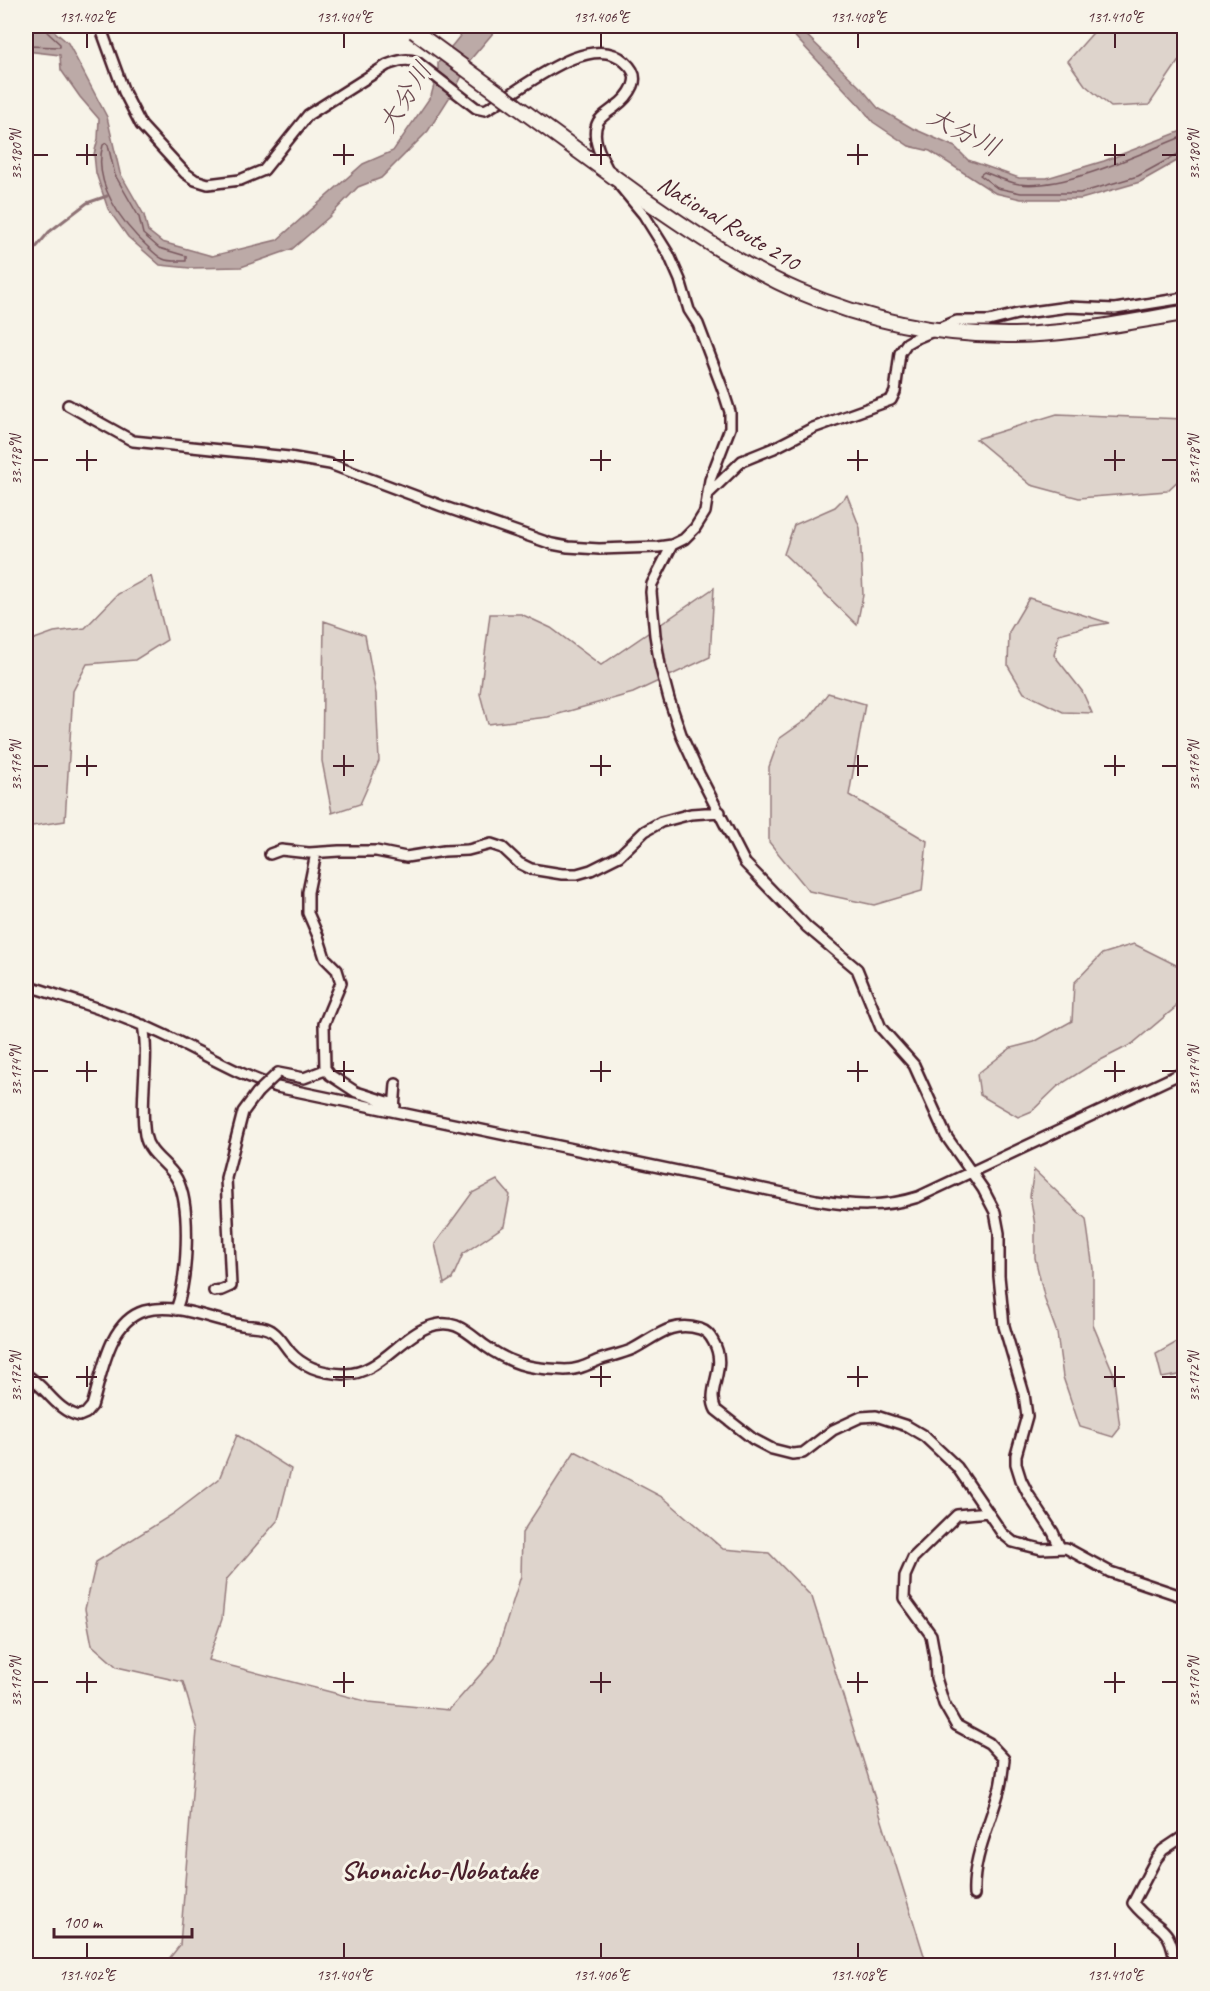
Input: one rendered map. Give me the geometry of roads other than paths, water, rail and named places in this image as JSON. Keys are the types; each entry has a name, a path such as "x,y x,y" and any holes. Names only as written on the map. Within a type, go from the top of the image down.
{"highway":[{"name":"National Route 210","path":"410,28 695,234 766,276 797,291 892,321 979,334 1034,334 1185,313"}],"street":[{"path":"68,405 133,441 289,457 330,464 552,544 599,549 672,545 684,538 705,512 712,473 730,428 730,412 723,390 700,328 689,310 669,255 644,215 610,174 598,147 595,134 596,125 625,98 635,78 630,66 613,53 603,52 573,59 538,75 485,110 476,108 424,67 410,60 396,61 308,115 264,170 240,180 208,184 184,173 141,124 124,93 100,26"},
{"path":"709,493 742,461 813,428 891,400 895,392 900,353 903,348 914,339 934,329 957,321 989,321 1017,314 1068,307 1115,309 1185,298"},
{"path":"672,545 652,584 651,592 660,665 682,737 699,774 751,870 807,927 857,969 881,1028 914,1065 943,1130 990,1201 998,1222 999,1276 1004,1326 1024,1394 1027,1416 1016,1455 1016,1464 1028,1494 1053,1532 1059,1548"},
{"path":"270,854 281,850 316,853 376,851 406,858 444,851 468,850 491,844 503,848 519,863 531,869 577,874 619,856 645,831 661,822 691,814 720,812"},
{"path":"316,853 308,892 308,913 326,958 337,970 341,983 323,1029 326,1070 330,1076 356,1092 391,1103 394,1109"},
{"path":"26,985 113,1013 143,1025 232,1070 298,1093 394,1109 847,1204 870,1206 904,1201 930,1192 1185,1072"},
{"path":"143,1025 146,1054 145,1135 151,1150 176,1176 181,1186 187,1219 183,1283 176,1310"},
{"path":"214,1291 231,1286 226,1178 243,1112 257,1093 278,1074 304,1078 326,1070"},
{"path":"394,1109 396,1084"},
{"path":"26,1375 34,1379 69,1414 79,1416 86,1413 92,1406 113,1340 127,1321 148,1310 176,1310 266,1328 274,1332 293,1355 307,1366 342,1374 357,1373 369,1367 412,1335 427,1327 443,1323 453,1323 496,1352 519,1364 535,1369 564,1370 577,1370 599,1360 624,1353 669,1329 679,1327 702,1330 711,1336 720,1358 714,1406 720,1414 753,1439 771,1449 800,1454 833,1430 869,1416 884,1418 907,1426 937,1447 962,1473 1002,1533 1013,1542 1028,1547 1071,1550 1110,1572 1185,1597"},
{"path":"974,1895 975,1865 1000,1785 1004,1759 989,1743 957,1725 944,1704 936,1678 931,1635 904,1598 906,1576 913,1558 957,1515 988,1512"},
{"path":"1175,1965 1174,1947 1167,1933 1141,1913 1133,1902 1163,1850 1185,1836"}],"water":[{"path":"26,26 48,26 68,43 107,117 120,173 144,215 148,231 162,242 212,256 277,240 363,164 393,151 431,96 438,63 468,26 499,26 470,60 458,84 428,131 381,178 358,187 329,217 292,249 241,267 190,268 160,265 128,237 108,209 96,173 94,154 98,139 99,119 61,70 60,55 26,51"},
{"path":"785,26 797,26 862,89 878,108 912,128 955,147 968,160 1019,178 1047,178 1104,161 1184,130 1184,157 1140,182 1081,199 1021,199 995,193 930,151 909,146 873,122"}],"waterway":[{"path":"26,270 33,251 49,232 87,203 107,196"}],"district":[{"name":"Shonaicho-Nobatake","path":"439,1870"}],"water label":[{"name":"大分川","path":"405,97"},
{"name":"大分川","path":"964,132"}]}
